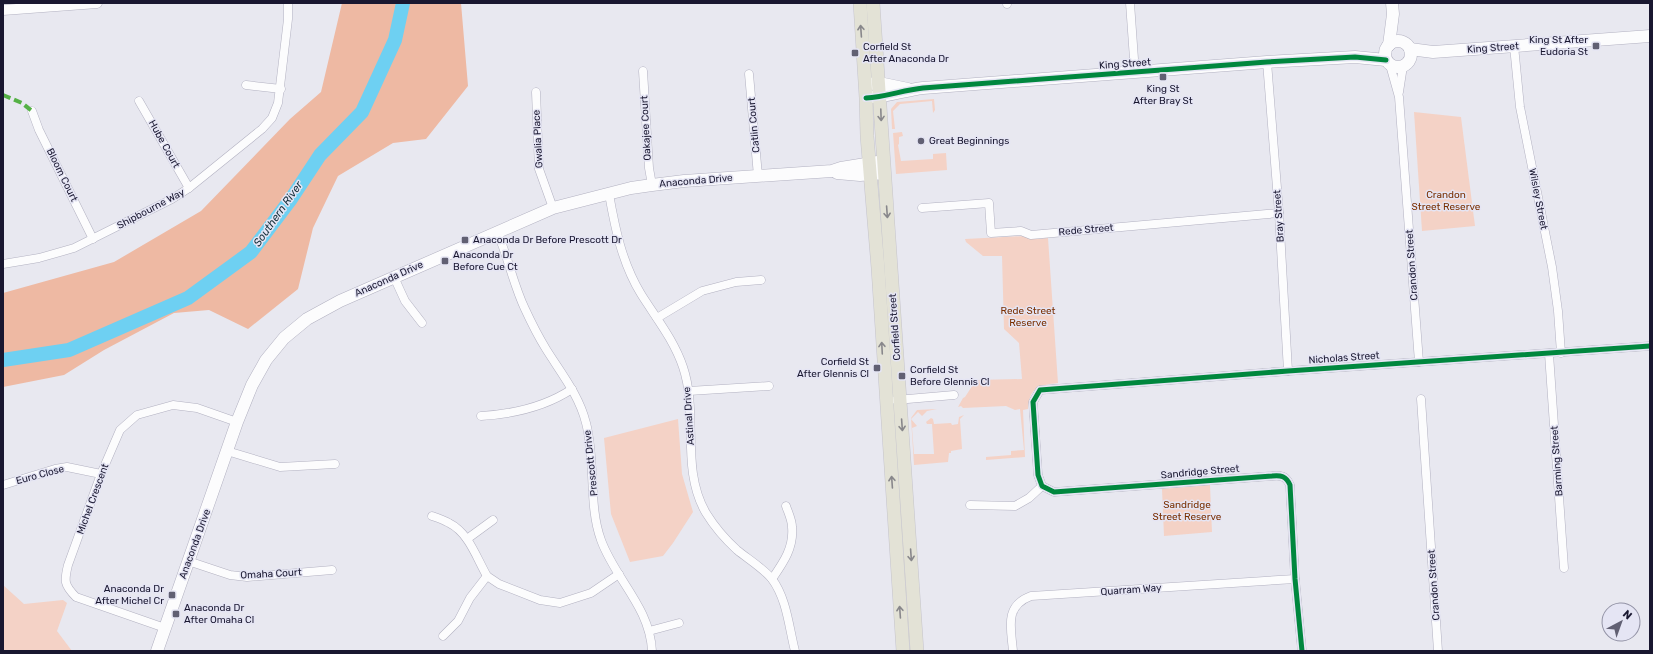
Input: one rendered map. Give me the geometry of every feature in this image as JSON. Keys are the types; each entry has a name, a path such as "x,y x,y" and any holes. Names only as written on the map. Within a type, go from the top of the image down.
{"main road":[{"name":"Corfield Street","path":"860,3 867,136 877,168 900,400 917,651"},
{"name":"Corfield Street","path":"873,3 880,97 877,168 886,401 903,651"},
{"name":"Crandon Street","path":"1393,9 1406,54"},
{"name":"Crandon Street","path":"1388,55 1393,9"},
{"name":"King Street","path":"1406,54 1650,36"},
{"path":"1396,42 1406,54 1399,67 1388,55 1396,42"},
{"name":"King Street","path":"866,98 880,97 909,89 1266,62 1388,55"},
{"name":"King Street","path":"865,84 878,83 909,89"},
{"name":"Anaconda Drive","path":"157,651 237,422 258,373 266,360 284,338 307,319 326,308 394,277 553,208 652,185 684,181 877,168"}],"street":[{"path":"3,10 27,5 97,3"},
{"name":"Shipbourne Way","path":"3,264 39,258 74,248 172,199 190,188 262,129 272,118 278,103 281,88 288,19 288,3"},
{"path":"1130,3 1135,73"},
{"name":"Wilsley Street","path":"1514,46 1520,106 1552,267 1558,311 1561,353"},
{"name":"Crandon Street","path":"1399,97 1406,54"},
{"name":"Crandon Street","path":"1388,55 1399,97 1419,362"},
{"name":"Bray Street","path":"1266,62 1279,213 1288,371"},
{"name":"Oakajee Court","path":"643,71 649,168 652,185"},
{"name":"Catlin Court","path":"749,74 758,176"},
{"path":"246,85 281,88"},
{"name":"Gwalia Place","path":"536,92 539,168 553,208"},
{"name":"Hube Court","path":"139,101 190,188"},
{"name":"Bloom Court","path":"32,111 93,239"},
{"name":"Astinal Drive","path":"609,194 615,230 627,266 640,293 657,318 684,368 689,391 693,471 697,492 706,513 736,549 772,579 784,603 795,651"},
{"name":"Rede Street","path":"922,208 989,203 991,233 1022,231 1030,235 1279,213"},
{"name":"Prescott Drive","path":"497,232 524,307 546,348 572,389 586,422 591,447 595,517 601,538 608,556 637,602 649,631 652,651"},
{"path":"394,277 404,301 422,323"},
{"path":"657,318 702,291 736,282 760,280"},
{"name":"Nicholas Street","path":"1042,486 1038,475 1033,402 1040,390 1650,346"},
{"name":"Barming Street","path":"1549,354 1564,568"},
{"path":"689,391 769,386"},
{"path":"481,416 505,415 527,410 558,397 572,389"},
{"path":"886,401 954,395"},
{"name":"Crandon Street","path":"1421,399 1438,651"},
{"name":"Michel Crescent","path":"165,628 76,597 68,588 65,578 68,565 101,474 120,430 137,414 173,405 197,408 237,422"},
{"path":"227,452 280,467 335,464"},
{"name":"Euro Close","path":"3,485 55,469 67,467 101,474"},
{"name":"Sandridge Street","path":"1042,486 1048,490 1061,492 1283,476 1290,485 1295,579 1302,651"},
{"path":"970,505 1015,506 1029,498 1042,486"},
{"path":"772,579 786,559 792,542 792,527 786,506"},
{"path":"432,516 450,523 459,530 467,539 487,576 499,584 540,600 560,603 591,593 619,574"},
{"path":"467,539 493,520"},
{"name":"Omaha Court","path":"188,562 224,573 247,577 332,570"},
{"path":"443,636 458,621 470,598 487,576"},
{"name":"Quarram Way","path":"1013,651 1011,620 1013,611 1017,604 1031,596 1295,579"},
{"path":"649,631 679,623"}],"green space":[{"path":"934,99 935,110 933,113 932,101 900,104 893,111 895,129 892,129 891,109 897,102"},
{"name":"Crandon Street Reserve","path":"1414,112 1461,117 1475,226 1422,231"},
{"path":"902,132 903,136 899,137 898,145 901,161 933,159 933,154 946,153 947,170 896,174 893,133"},
{"name":"Rede Street Reserve","path":"1025,236 1036,239 1048,238 1058,383 1045,385 1036,389 1030,396 1028,409 1023,410 1025,457 986,460 986,457 1011,455 1011,451 1024,450 1020,409 1015,410 1006,406 958,407 976,380 1022,379 1019,343 1004,329 1002,256 983,256 966,242 965,239"},
{"path":"937,409 927,411 922,416 918,412 911,419 917,410"},
{"path":"964,415 960,419 962,449 951,451 951,453 949,453 948,462 914,465 911,419 917,426 912,428 914,454 934,454 932,424 927,424 926,422 931,418 933,419 934,424 958,424 959,417"},
{"path":"678,419 682,474 693,512 663,556 630,562 611,514 604,438"},
{"name":"Sandridge Street Reserve","path":"1210,485 1212,532 1164,536 1162,489"},
{"path":"3,585 24,604 63,600 67,603 57,631 72,651 3,651"}],"shaded area":[{"path":"342,3 461,3 468,86 426,139 393,143 338,176 313,228 298,289 248,329 209,310 174,313 104,350 64,375 3,387 3,293 114,262 201,211 290,119 321,92"}],"waterway":[{"name":"Southern River","path":"3,360 69,350 188,298 251,252 291,199 320,155 362,112 395,40 403,3"}],"marked path":[{"path":"3,95 22,103 32,111"}],"cycle path":[{"path":"866,98 923,88 1267,62 1355,57 1386,60"},
{"path":"1302,651 1295,579 1290,485 1287,480 1281,476 1275,476 1054,492 1042,486 1038,475 1033,402 1040,390 1650,346"}],"place":[{"name":"King St After Eudoria St","path":"1596,46"},
{"name":"Corfield St After Anaconda Dr","path":"855,53"},
{"name":"King St After Bray St","path":"1163,77"},
{"name":"Great Beginnings","path":"921,141"},
{"name":"Anaconda Dr Before Prescott Dr","path":"465,240"},
{"name":"Anaconda Dr Before Cue Ct","path":"445,261"},
{"name":"Corfield St After Glennis Cl","path":"877,368"},
{"name":"Corfield St Before Glennis Cl","path":"902,376"},
{"name":"Anaconda Dr After Michel Cr","path":"172,595"},
{"name":"Anaconda Dr After Omaha Cl","path":"176,614"}]}
